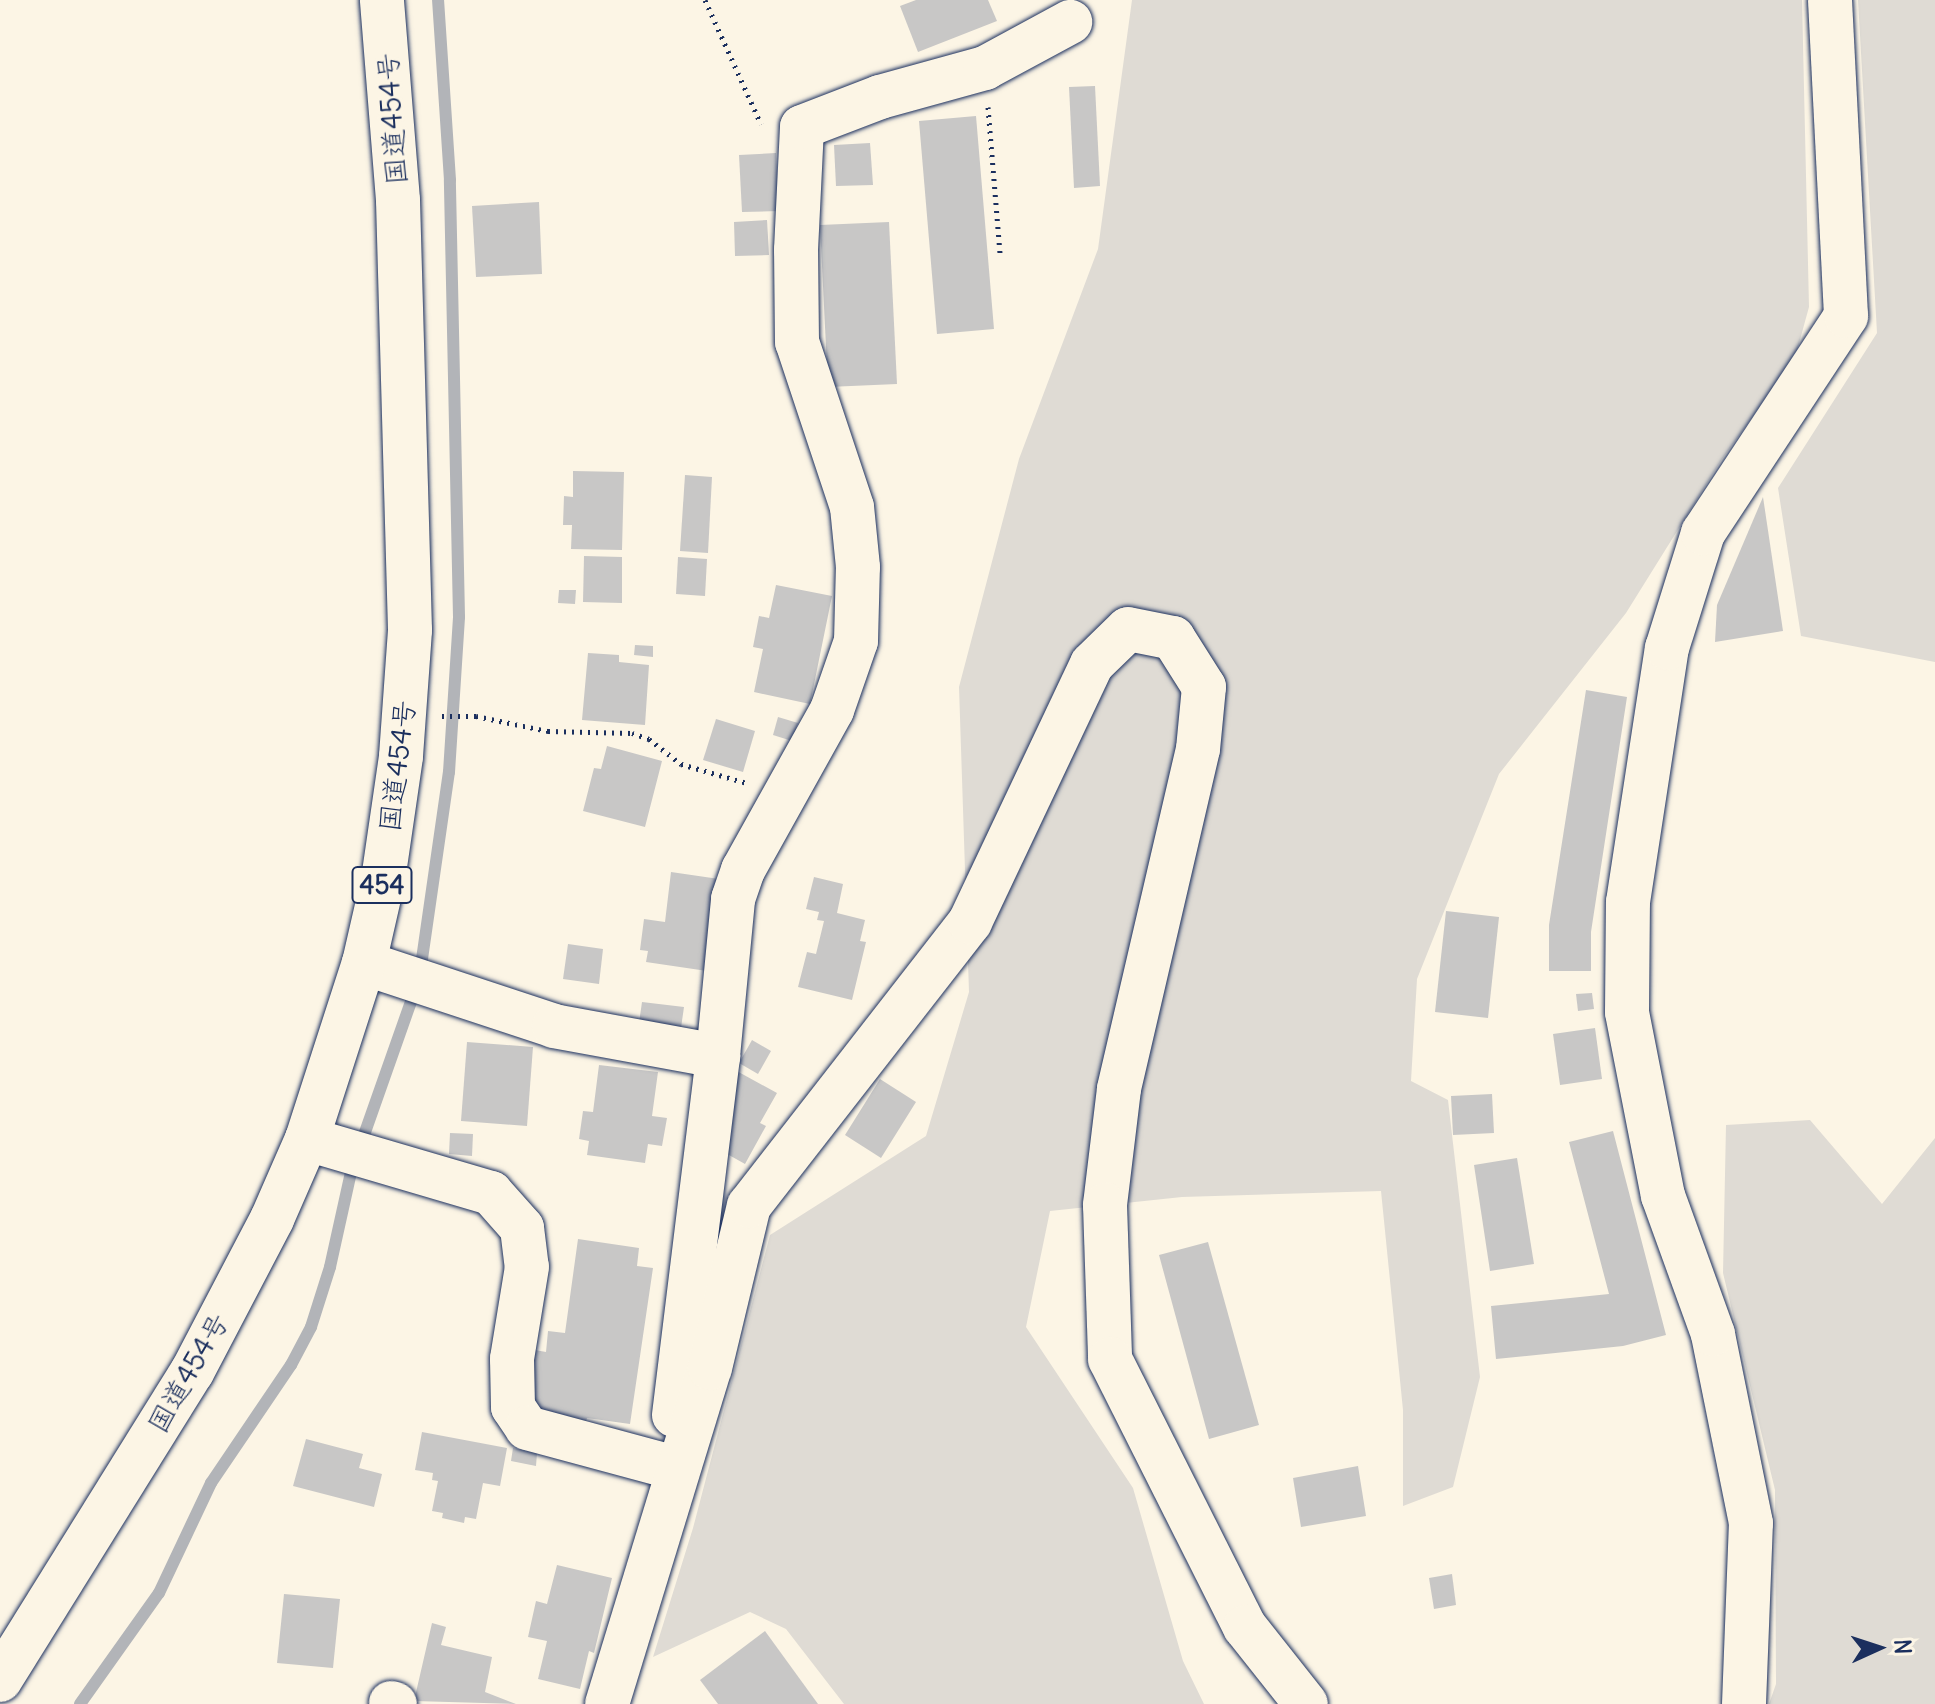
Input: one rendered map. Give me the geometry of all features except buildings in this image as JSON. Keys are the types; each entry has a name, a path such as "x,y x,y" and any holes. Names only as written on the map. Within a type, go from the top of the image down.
{"main road":[{"name":"国道454号","path":"0,1680 192,1372 272,1219 307,1139 364,963 383,880 404,717 410,630 398,200 382,0"},
{"path":"1744,1704 1751,1523 1713,1334 1663,1196 1627,1012 1628,902 1667,648 1703,533 1846,316 1830,0"},
{"path":"670,1480 733,899 743,870 832,710 856,641 858,567 852,507 817,411 797,342 796,250 802,127 880,97 985,68 1070,22"},
{"path":"607,1704 670,1480 710,1368 749,1206 970,922 1092,664 1128,629 1173,638 1204,687 1198,749 1119,1089 1105,1205 1110,1359 1245,1627 1306,1704"},
{"path":"364,963 554,1026 718,1056"},
{"path":"307,1139 491,1193 522,1228 527,1267 512,1359 513,1407 527,1428 670,1480"}],"path":[{"path":"705,0 761,123 802,127"},
{"path":"985,68 1000,254"},
{"path":"404,717 476,716 548,731 632,733 649,739 681,764 786,794"}],"shaded area":[{"path":"1132,0 1802,0 1809,307 1795,358 1722,459 1626,613 1499,774 1417,979 1411,1081 1448,1100 1480,1377 1453,1487 1403,1506 1403,1410 1381,1191 1182,1197 1050,1211 1026,1327 1133,1488 1183,1661 1204,1704 844,1704 786,1629 750,1612 653,1657 693,1528 770,1235 926,1136 969,992 959,687 1019,459 1098,249"},
{"path":"1858,0 1935,0 1935,662 1801,636 1778,488 1877,333"},
{"path":"1810,1120 1882,1204 1935,1138 1935,1704 1769,1704 1776,1684 1775,1490 1723,1273 1726,1125"}],"waterway":[{"path":"80,1704 159,1593 211,1483 291,1365 311,1327 330,1267 351,1172 411,1002 422,959 449,772 459,617 450,180 438,0"}]}
